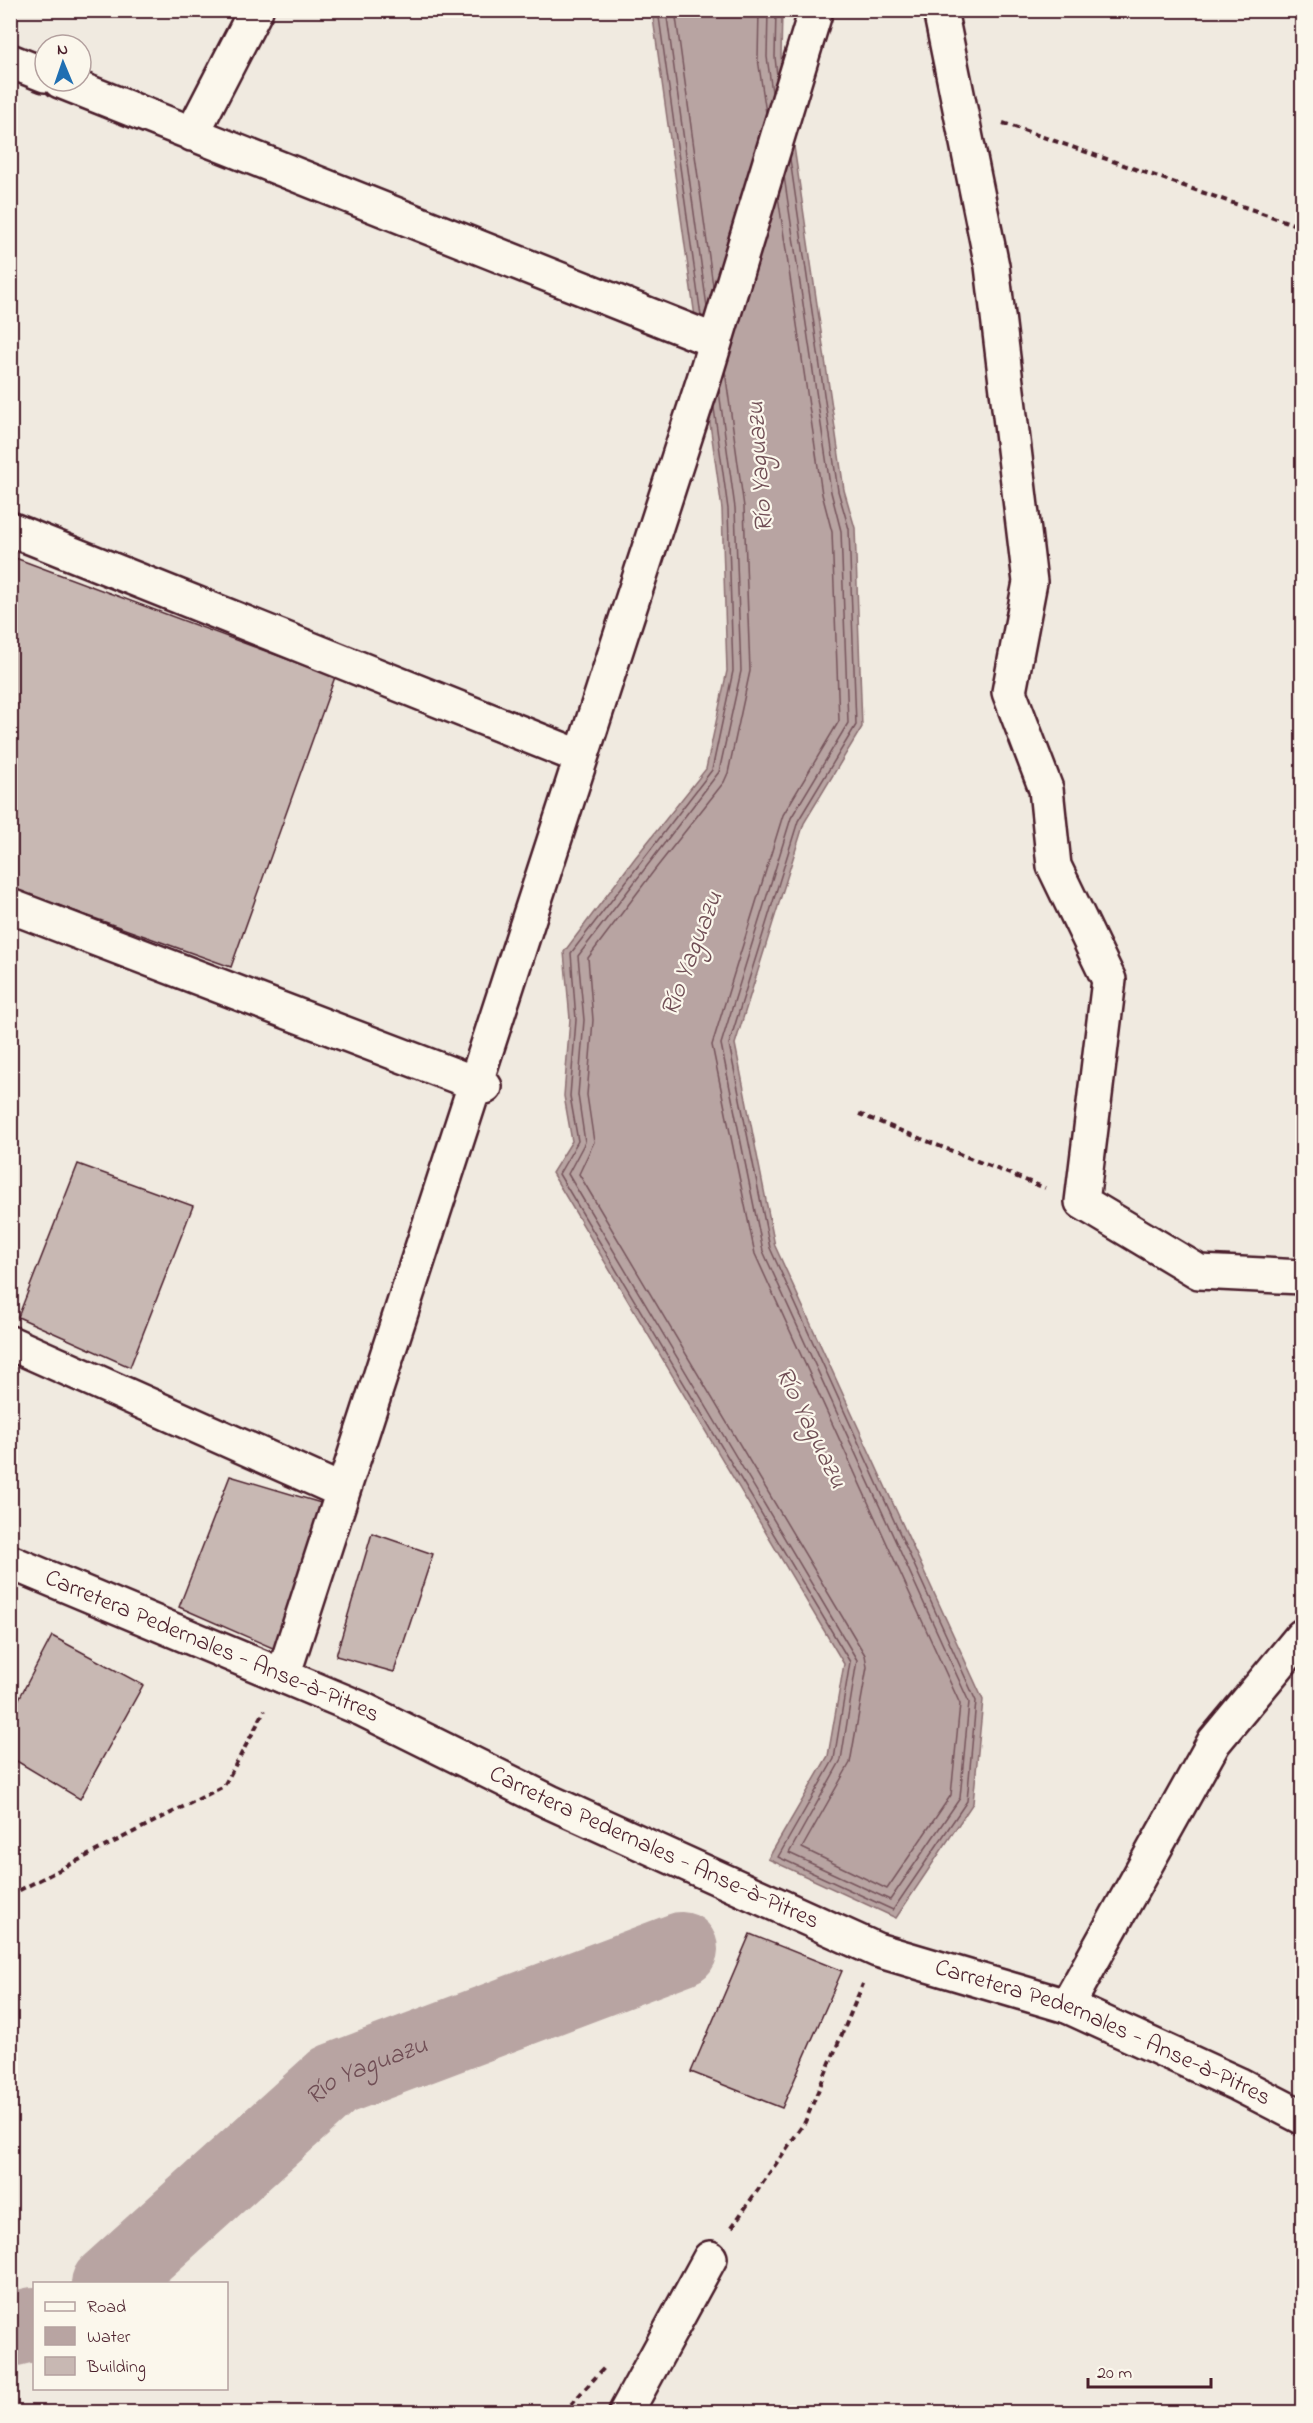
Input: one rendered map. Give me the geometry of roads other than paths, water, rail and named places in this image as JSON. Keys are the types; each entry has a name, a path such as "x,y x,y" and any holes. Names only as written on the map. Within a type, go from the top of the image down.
{"street":[{"path":"192,134 256,10"},
{"path":"283,1676 715,341 816,10"},
{"path":"940,10 992,266 1030,582 1009,692 1046,789 1054,866 1109,980 1082,1202 1199,1272 1302,1277"},
{"path":"10,61 33,70"},
{"path":"90,93 715,341"},
{"path":"10,529 581,757"},
{"path":"10,906 485,1087"},
{"path":"10,1343 342,1491"},
{"name":"Carretera Pedernales - Anse-à-Pitres","path":"10,1562 362,1709 550,1802 877,1950 1067,2006 1238,2084 1302,2117"},
{"path":"1067,2006 1214,1742 1302,1636"},
{"path":"626,2412 710,2258"}],"water":[{"path":"652,11 782,11 781,57 844,490 855,528 862,727 804,823 735,1044 775,1246 983,1700 973,1803 896,1918 768,1859 828,1756 844,1664 552,1173 572,1141 564,1096 570,1019 564,952 706,769 727,671 722,509"}],"waterway":[{"name":"Río Yaguazu","path":"110,2282 334,2080 681,1949"},
{"name":"Río Yaguazu","path":"10,2330 33,2324"}]}
